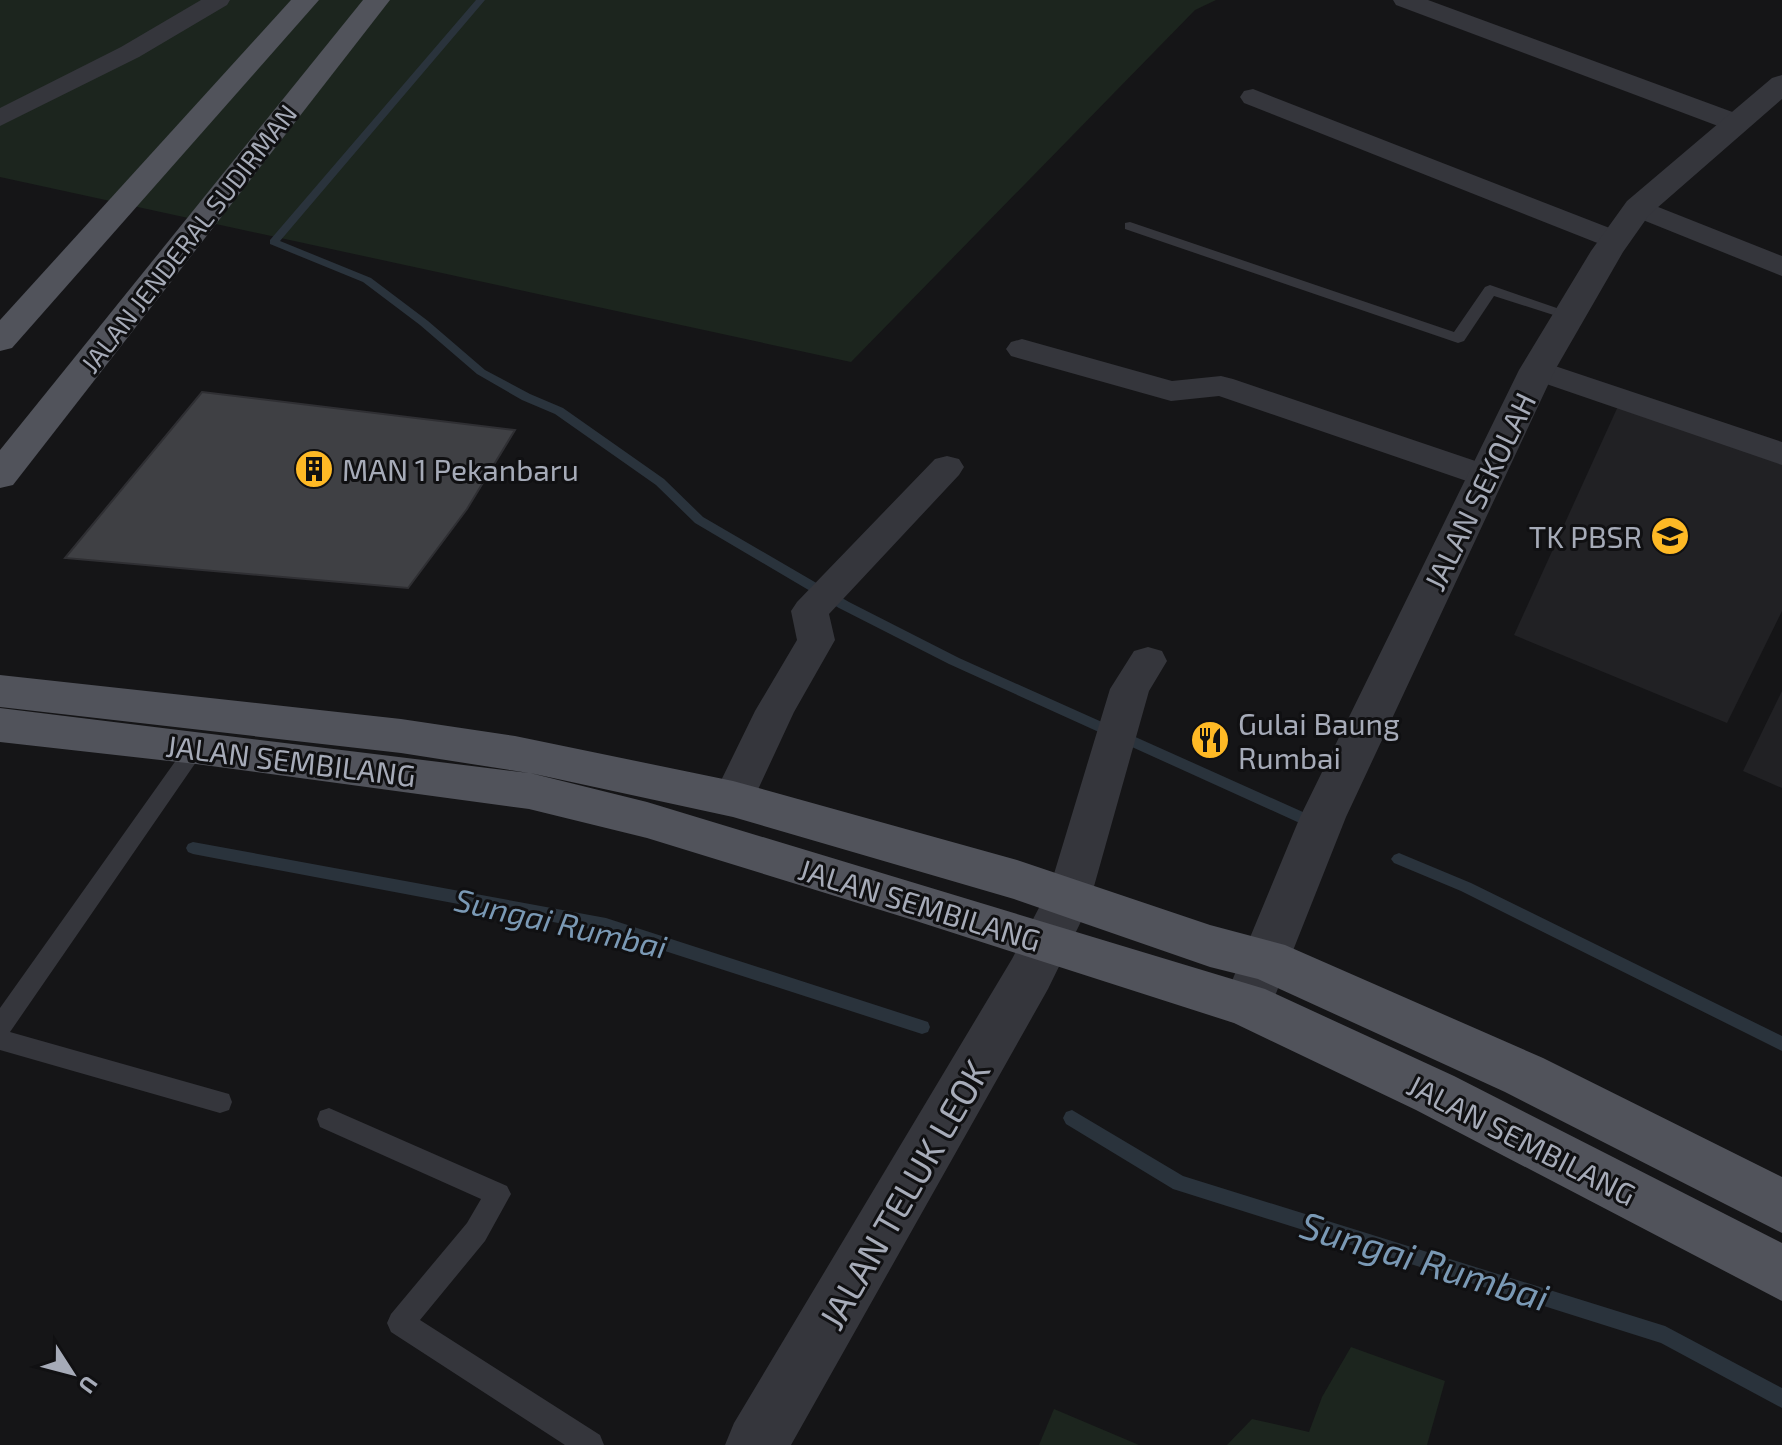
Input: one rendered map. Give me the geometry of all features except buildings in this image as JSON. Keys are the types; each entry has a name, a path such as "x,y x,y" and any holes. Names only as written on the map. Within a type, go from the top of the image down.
{"main road":[{"name":"JALAN JENDERAL SUDIRMAN","path":"0,341 306,0"},
{"name":"JALAN JENDERAL SUDIRMAN","path":"0,476 377,0"},
{"name":"JALAN SEMBILANG","path":"4,721 416,738 529,756 733,799 1059,920 1435,1093 1782,1273"},
{"name":"JALAN SEMBILANG","path":"4,721 529,791 1059,920 1210,946 1267,960 1524,1075 1782,1206"}],"street":[{"path":"0,118 130,52 218,0"},
{"path":"1405,0 1736,123"},
{"name":"JALAN SEKOLAH","path":"1247,1005 1315,835 1537,370 1615,240 1638,208 1782,84"},
{"path":"1253,97 1615,240"},
{"path":"1638,208 1782,267"},
{"path":"1022,349 1171,391 1221,386 1487,477"},
{"path":"1537,370 1782,454"},
{"path":"733,799 775,711 816,640 810,611 947,467"},
{"path":"1059,920 1130,689 1148,661"},
{"name":"JALAN TELUK LEOK","path":"756,1445 1059,920"}],"lane":[{"path":"1130,226 1458,338 1490,290 1569,315"},
{"path":"0,1027 196,747"},
{"path":"0,1040 220,1102"},
{"path":"329,1119 498,1194 476,1232 400,1323 590,1445"}],"shaded area":[{"path":"0,0 1216,0 1195,10 851,362 0,177"},
{"name":"TK PBSR","path":"1619,404 1782,461 1782,611 1727,723 1514,635"},
{"path":"1782,691 1782,788 1743,771"},
{"path":"1351,1347 1445,1381 1427,1445 1227,1445 1252,1419 1309,1432 1322,1397"},
{"path":"1054,1409 1139,1445 1039,1445"}],"waterway":[{"path":"481,0 274,242 367,280 481,372 559,411 660,482 699,520 844,605 954,661 1309,821"},
{"name":"Sungai Rumbai","path":"193,848 606,925 922,1027"},
{"path":"1399,859 1466,887 1782,1044"},
{"name":"Sungai Rumbai","path":"1072,1118 1179,1183 1665,1335 1782,1398"}],"place":[{"name":"MAN 1 Pekanbaru","path":"314,469"},
{"name":"TK PBSR","path":"1670,536"},
{"name":"Gulai Baung Rumbai","path":"1210,740"}]}
